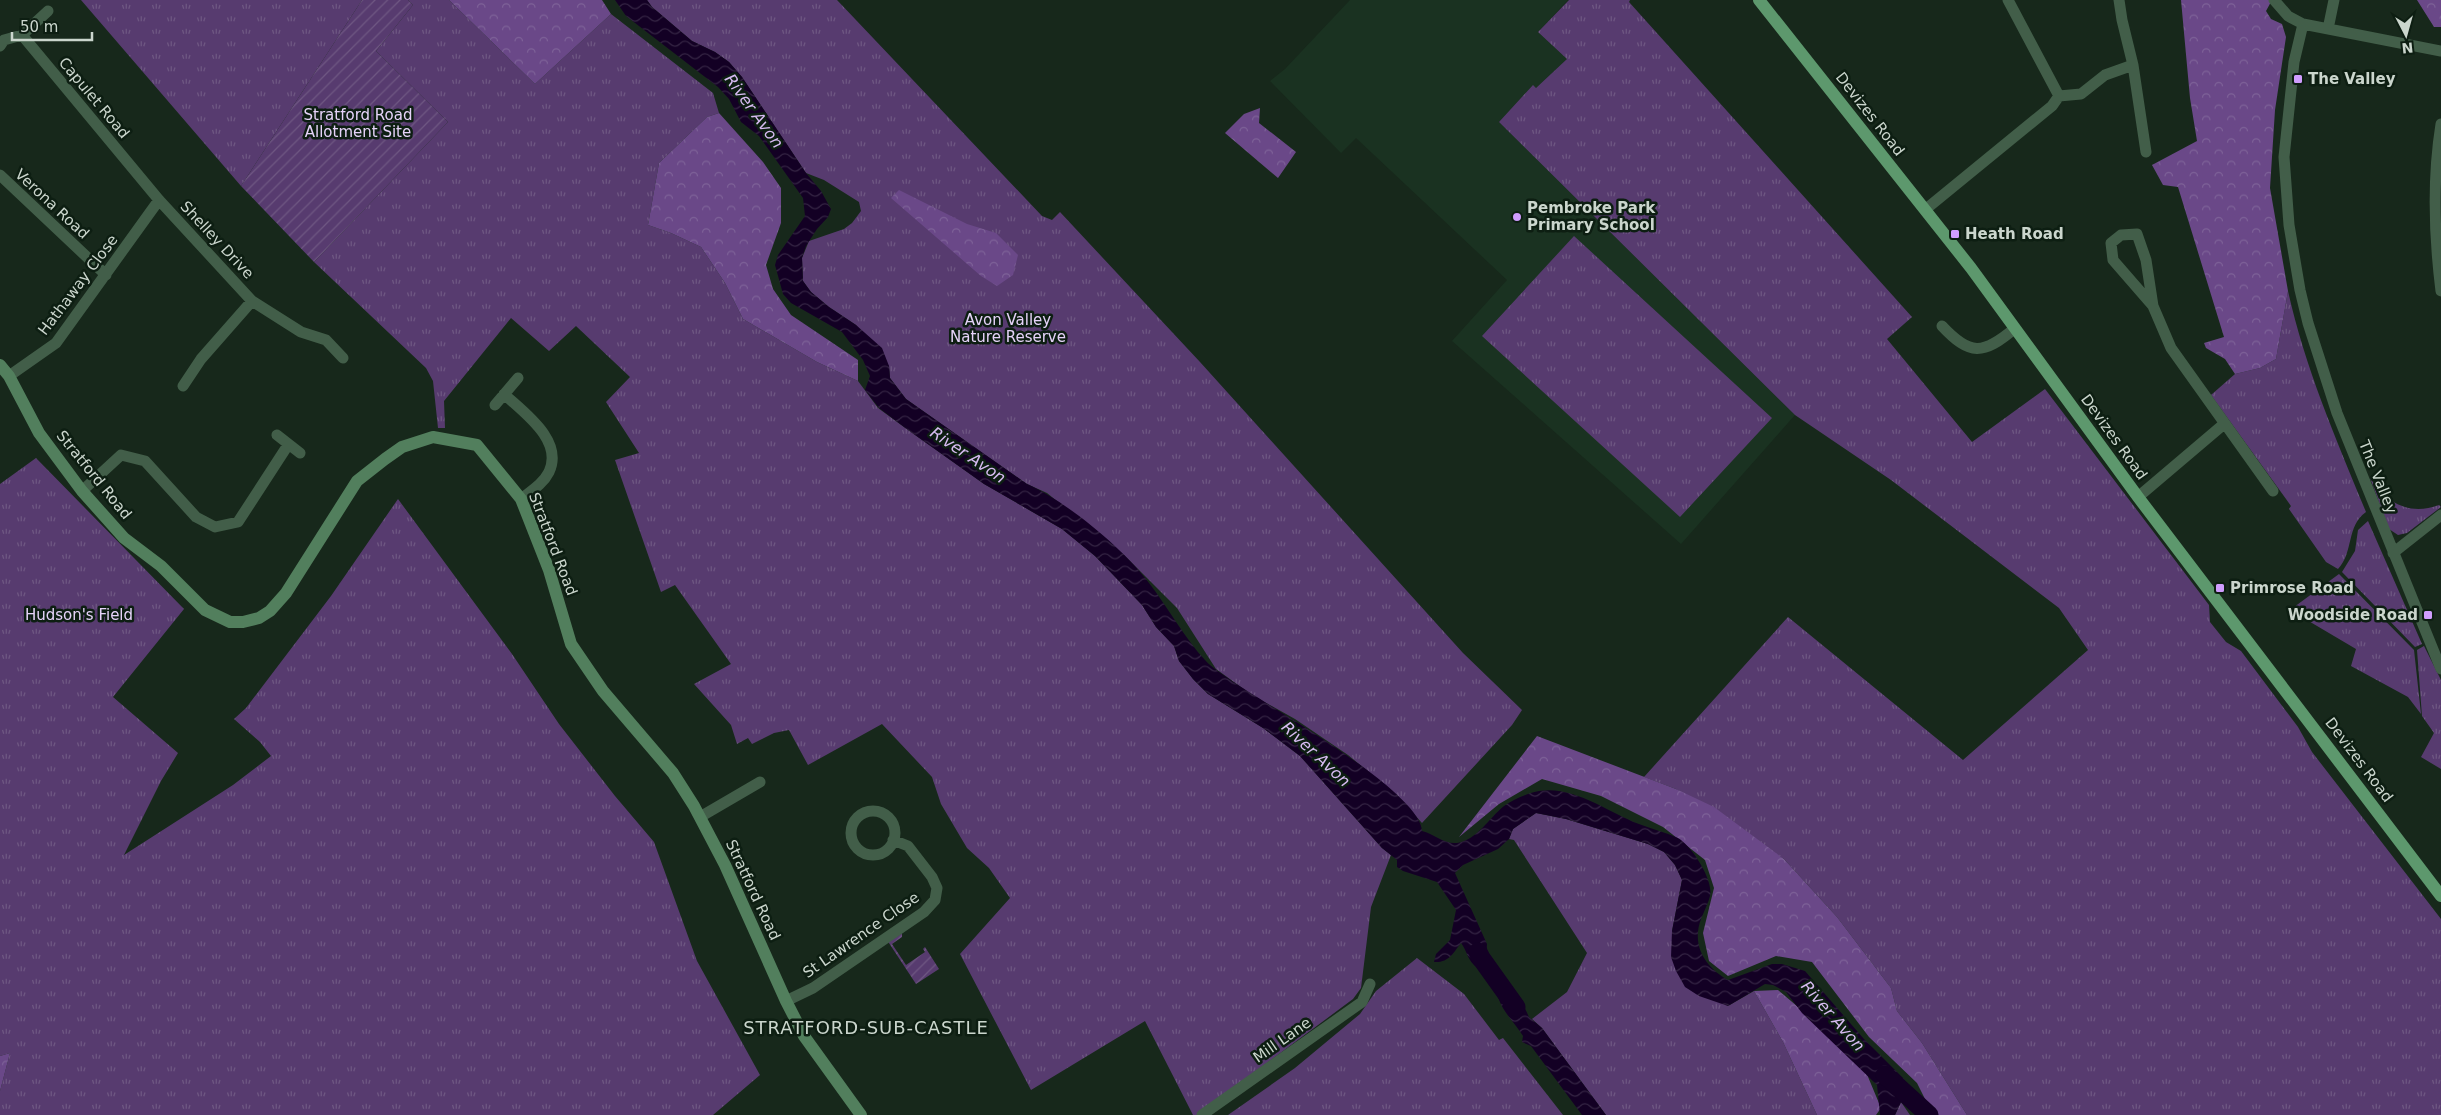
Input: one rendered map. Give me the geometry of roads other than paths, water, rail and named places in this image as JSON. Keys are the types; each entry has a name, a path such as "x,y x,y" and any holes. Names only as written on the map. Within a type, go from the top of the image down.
{"main road":[{"name":"Devizes Road","path":"1759,0 1926,209 2138,497 2441,896"}],"street":[{"path":"2008,0 2059,96"},
{"path":"2119,0 2133,65 2146,152"},
{"path":"2274,0 2288,16 2302,24 2441,51"},
{"path":"2328,29 2334,0"},
{"path":"0,46 4,40 22,34 48,11"},
{"name":"The Valley","path":"2302,24 2294,62 2284,150 2293,251 2306,317 2327,385 2393,553 2439,662"},
{"name":"Capulet Road","path":"22,34 159,200"},
{"path":"1926,209 2052,106 2059,96 2080,94 2105,75 2133,65"},
{"path":"2441,124 2437,152 2434,226 2441,291"},
{"name":"Verona Road","path":"0,175 106,275"},
{"name":"Hathaway Close","path":"9,376 56,344 159,200"},
{"name":"Shelley Drive","path":"159,200 252,301 301,332 326,340 343,358"},
{"path":"2153,306 2114,260 2111,243 2122,235 2137,234 2146,260 2153,306 2171,348 2273,491"},
{"name":"Shelley Drive","path":"183,386 201,359 252,301"},
{"path":"1942,326 1956,341 1971,350 1990,347 2014,329"},
{"name":"Stratford Road","path":"0,365 9,376 39,433 82,491 124,538 161,566 205,610 218,618 243,622 259,618 270,611 286,593 357,481 402,447 433,438 477,445 522,499 549,570 571,644 603,691 673,773 700,817 725,865 786,1001 804,1036 861,1115"},
{"path":"495,404 518,378"},
{"path":"504,394 539,427 551,450 550,471 540,484 522,499"},
{"path":"2138,497 2224,424"},
{"path":"277,435 300,453"},
{"path":"82,491 121,455 145,461 196,517 215,527 238,522 288,445"},
{"path":"2393,553 2441,515"},
{"path":"700,817 760,782"},
{"name":"St Lawrence Close","path":"786,1001 813,988 924,912 935,900 936,888 932,877 908,846 894,840"},
{"name":"Mill Lane","path":"1202,1115 1362,1002 1370,984"}],"water":[{"path":"615,0 647,0 652,7 692,41 715,52 729,62 742,77 806,173 821,191 831,209 828,217 817,229 806,246 802,258 803,281 811,292 856,325 882,348 889,366 890,378 906,399 1027,484 1059,502 1110,541 1156,592 1191,643 1211,666 1340,750 1371,773 1397,794 1415,814 1422,831 1443,840 1457,843 1471,838 1508,803 1530,793 1552,790 1577,796 1639,824 1678,838 1695,855 1709,881 1710,896 1698,932 1699,947 1705,960 1715,971 1728,980 1772,964 1782,964 1805,971 1864,1039 1905,1080 1901,1102 1895,1115 1880,1115 1877,1085 1802,1013 1786,992 1773,985 1765,984 1728,1006 1699,996 1685,987 1671,957 1672,931 1682,880 1675,865 1664,852 1648,844 1566,819 1536,813 1513,829 1509,839 1498,849 1463,865 1455,873 1487,944 1486,961 1494,972 1485,977 1472,963 1461,943 1447,959 1434,962 1436,954 1450,940 1456,910 1437,882 1403,871 1397,867 1397,860 1382,848 1300,756 1263,728 1208,694 1179,661 1174,646 1156,627 1142,605 1095,556 1062,529 984,484 879,408 865,390 870,376 863,360 842,332 791,303 783,294 775,265 778,255 805,216 803,198 759,136 741,122 729,99 718,87 626,16"},
{"path":"1502,986 1523,1004 1529,1017 1542,1028 1606,1115 1582,1115 1531,1046 1522,1042 1523,1036 1500,1003 1497,990"}],"waterway":[{"name":"River Avon","path":"1478,952 1516,1007"},
{"name":"River Avon","path":"1885,1075 1929,1115"}],"place":[{"name":"The Valley","path":"2298,79"},
{"name":"Pembroke Park Primary School","path":"1517,217"},
{"name":"Heath Road","path":"1955,234"},
{"name":"Primrose Road","path":"2220,588"},
{"name":"Woodside Road","path":"2428,615"}],"district":[{"name":"STRATFORD-SUB-CASTLE","path":"866,1027"}],"park label":[{"name":"Stratford Road Allotment Site","path":"358,124"},
{"name":"Avon Valley Nature Reserve","path":"1008,328"},
{"name":"Hudson's Field","path":"79,615"}]}
